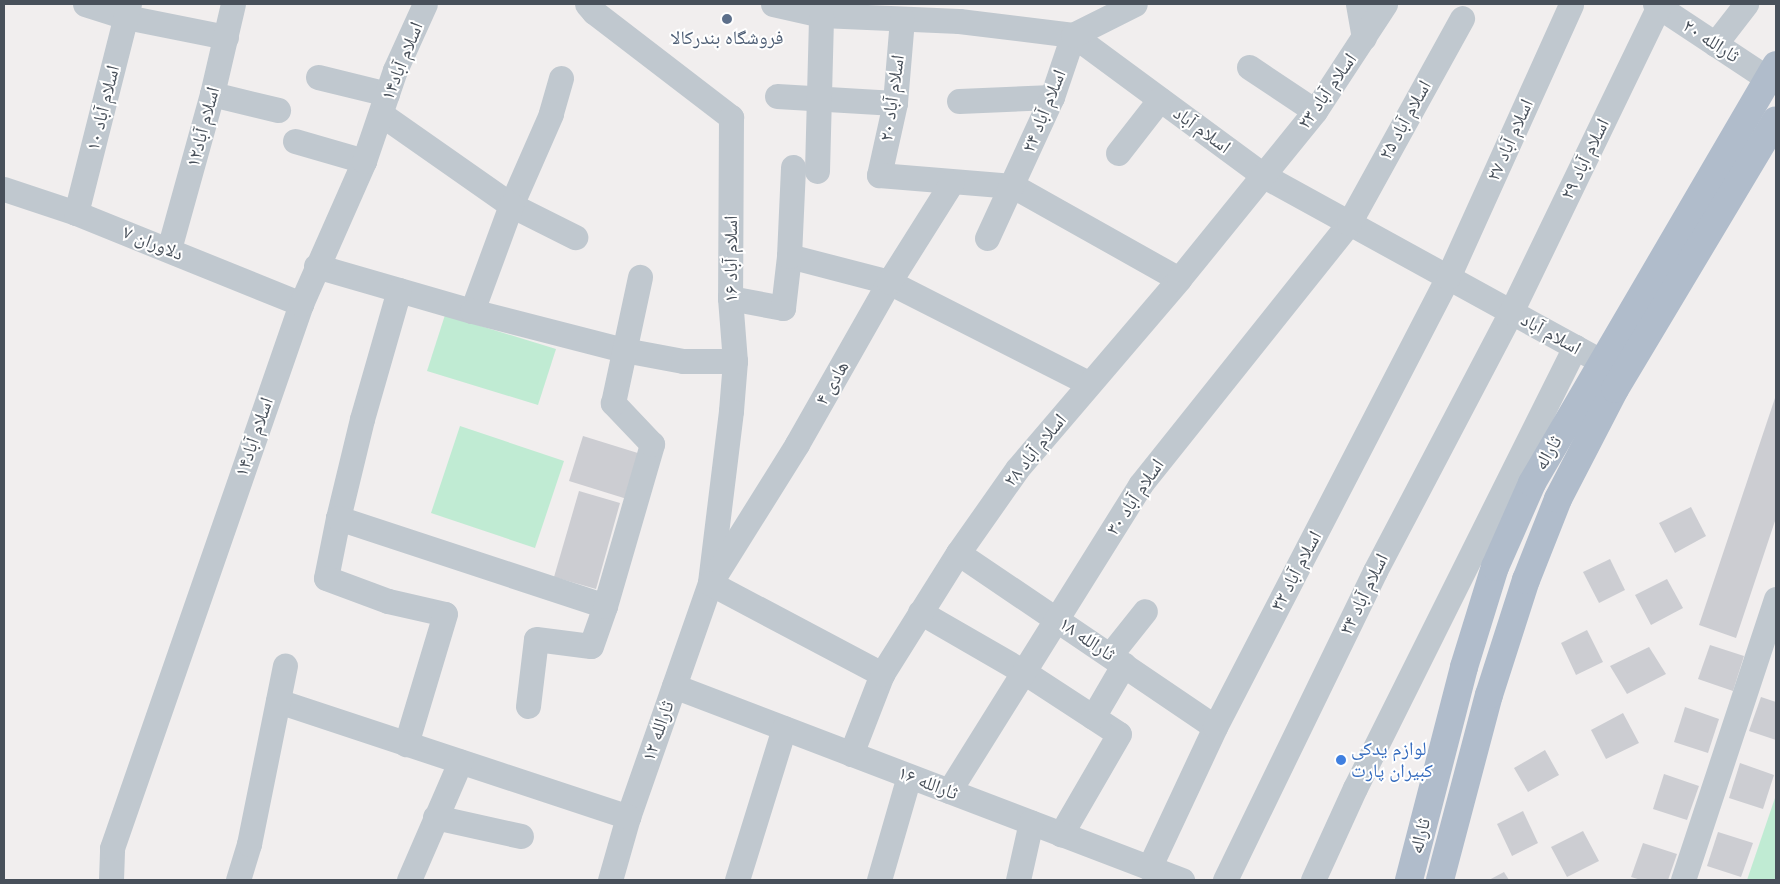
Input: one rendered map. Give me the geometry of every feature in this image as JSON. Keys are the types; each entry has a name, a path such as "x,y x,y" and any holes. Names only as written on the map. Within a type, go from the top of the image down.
{"main road":[{"name":"ثاراله","path":"1409,880 1464,667 1495,567 1532,483 1601,361 1772,72"},
{"name":"ثاراله","path":"1440,880 1489,695 1523,589 1558,499 1615,389 1776,120"},
{"path":"1429,797 1459,805"}],"street":[{"path":"85,4 127,10 226,37"},
{"name":"اسلام آباد۱۲","path":"169,249 212,94 233,4"},
{"name":"اسلام آباد۱۴","path":"111,880 112,848 301,304 316,266 364,161 395,70 425,4"},
{"name":"اسلام آباد ۱۶","path":"587,4 594,12 731,117 730,298 735,361 731,412 710,583"},
{"name":"اسلام آباد","path":"780,4 821,15 902,19 935,12 1073,35 1264,176 1601,361"},
{"path":"1073,35 1135,4"},
{"path":"1358,4 1364,37"},
{"name":"اسلام آباد ۲۳","path":"1264,176 1315,111 1385,4"},
{"name":"اسلام آباد ۲۷","path":"1448,277 1571,4"},
{"path":"1715,44 1746,4"},
{"name":"ثارالله ۲۰","path":"1657,5 1715,44 1772,72"},
{"name":"اسلام آباد ۲۹","path":"1511,312 1657,5"},
{"name":"اسلام آباد ۱۰","path":"76,212 127,10"},
{"path":"730,298 783,308 789,256 818,98 821,15"},
{"name":"اسلام آباد ۲۵","path":"1349,223 1462,18"},
{"name":"اسلام آباد ۲۰","path":"902,19 895,103 879,175 952,182"},
{"name":"اسلام آباد ۲۴","path":"987,238 1052,97 1073,35"},
{"path":"1249,67 1315,111"},
{"path":"318,77 384,104 511,205 575,237"},
{"path":"472,311 511,205 551,114 561,78"},
{"path":"212,94 278,110"},
{"path":"777,96 895,103"},
{"path":"959,100 1052,97"},
{"path":"1118,153 1160,99"},
{"path":"295,141 364,161"},
{"name":"اسلام آباد ۲۸","path":"851,754 882,674 958,553 1017,469 1264,176"},
{"path":"952,182 1012,186 1179,279"},
{"name":"هادی ۴","path":"710,583 797,444 889,282 952,182"},
{"name":"دلاوران ۷","path":"4,189 76,212 301,304"},
{"name":"اسلام آباد ۳۰","path":"949,791 1140,485 1349,223"},
{"path":"789,256 889,282 1088,383"},
{"path":"316,266 472,311 624,350 683,361 735,361"},
{"path":"528,706 536,639 591,646 605,606 652,444 613,403 640,277"},
{"name":"اسلام آباد ۳۲","path":"1149,868 1214,727 1448,277"},
{"path":"398,290 362,419 338,518 326,578 388,601 446,614 406,744"},
{"name":"اسلام آباد ۳۴","path":"1225,880 1375,571 1511,312"},
{"path":"1313,880 1355,788 1575,347"},
{"path":"338,518 605,606"},
{"name":"ثارالله ۱۸","path":"958,553 1214,727"},
{"path":"710,583 882,674"},
{"name":"ثارالله ۱۲","path":"610,880 628,817 710,583"},
{"path":"1683,880 1776,599"},
{"path":"1093,717 1117,660 1145,611"},
{"path":"920,612 1024,672 1118,734 1061,834"},
{"path":"238,880 249,844 284,666"},
{"name":"ثارالله ۱۶","path":"674,686 1182,880"},
{"path":"278,701 628,817"},
{"path":"737,880 784,728"},
{"path":"409,880 460,762"},
{"path":"880,880 909,776"},
{"path":"435,818 521,836"},
{"path":"1018,880 1031,822"}],"green space":[{"path":"445,315 556,349 538,405 427,371"},
{"path":"460,426 564,461 535,548 431,513"},
{"path":"1776,795 1776,880 1747,880"}],"building":[{"path":"1776,395 1776,518 1736,638 1699,625"},
{"path":"583,436 641,454 627,499 569,481"},
{"path":"579,491 620,503 596,589 554,577"},
{"path":"1691,507 1706,536 1675,553 1659,523"},
{"path":"1610,559 1625,590 1599,603 1583,572"},
{"path":"1667,579 1683,608 1651,625 1635,595"},
{"path":"1587,630 1603,662 1576,675 1561,643"},
{"path":"1710,645 1744,656 1733,691 1698,679"},
{"path":"1649,647 1666,674 1627,694 1610,666"},
{"path":"1761,697 1776,702 1776,740 1749,731"},
{"path":"1685,707 1719,719 1708,753 1674,742"},
{"path":"1623,713 1639,743 1606,759 1591,730"},
{"path":"1545,750 1559,775 1528,792 1514,768"},
{"path":"1740,763 1774,775 1763,809 1729,798"},
{"path":"1664,774 1699,786 1687,820 1653,809"},
{"path":"1523,811 1538,843 1512,856 1497,824"},
{"path":"1583,831 1599,861 1567,877 1551,847"},
{"path":"1718,832 1753,843 1741,877 1707,866"},
{"path":"1643,843 1677,854 1668,880 1641,880 1631,877"},
{"path":"1504,872 1509,880 1489,880"}],"place":[{"name":"فروشگاه بندرکالا","path":"727,19"},
{"name":"لوازم یدکی کبیران پارت","path":"1341,760"}]}
